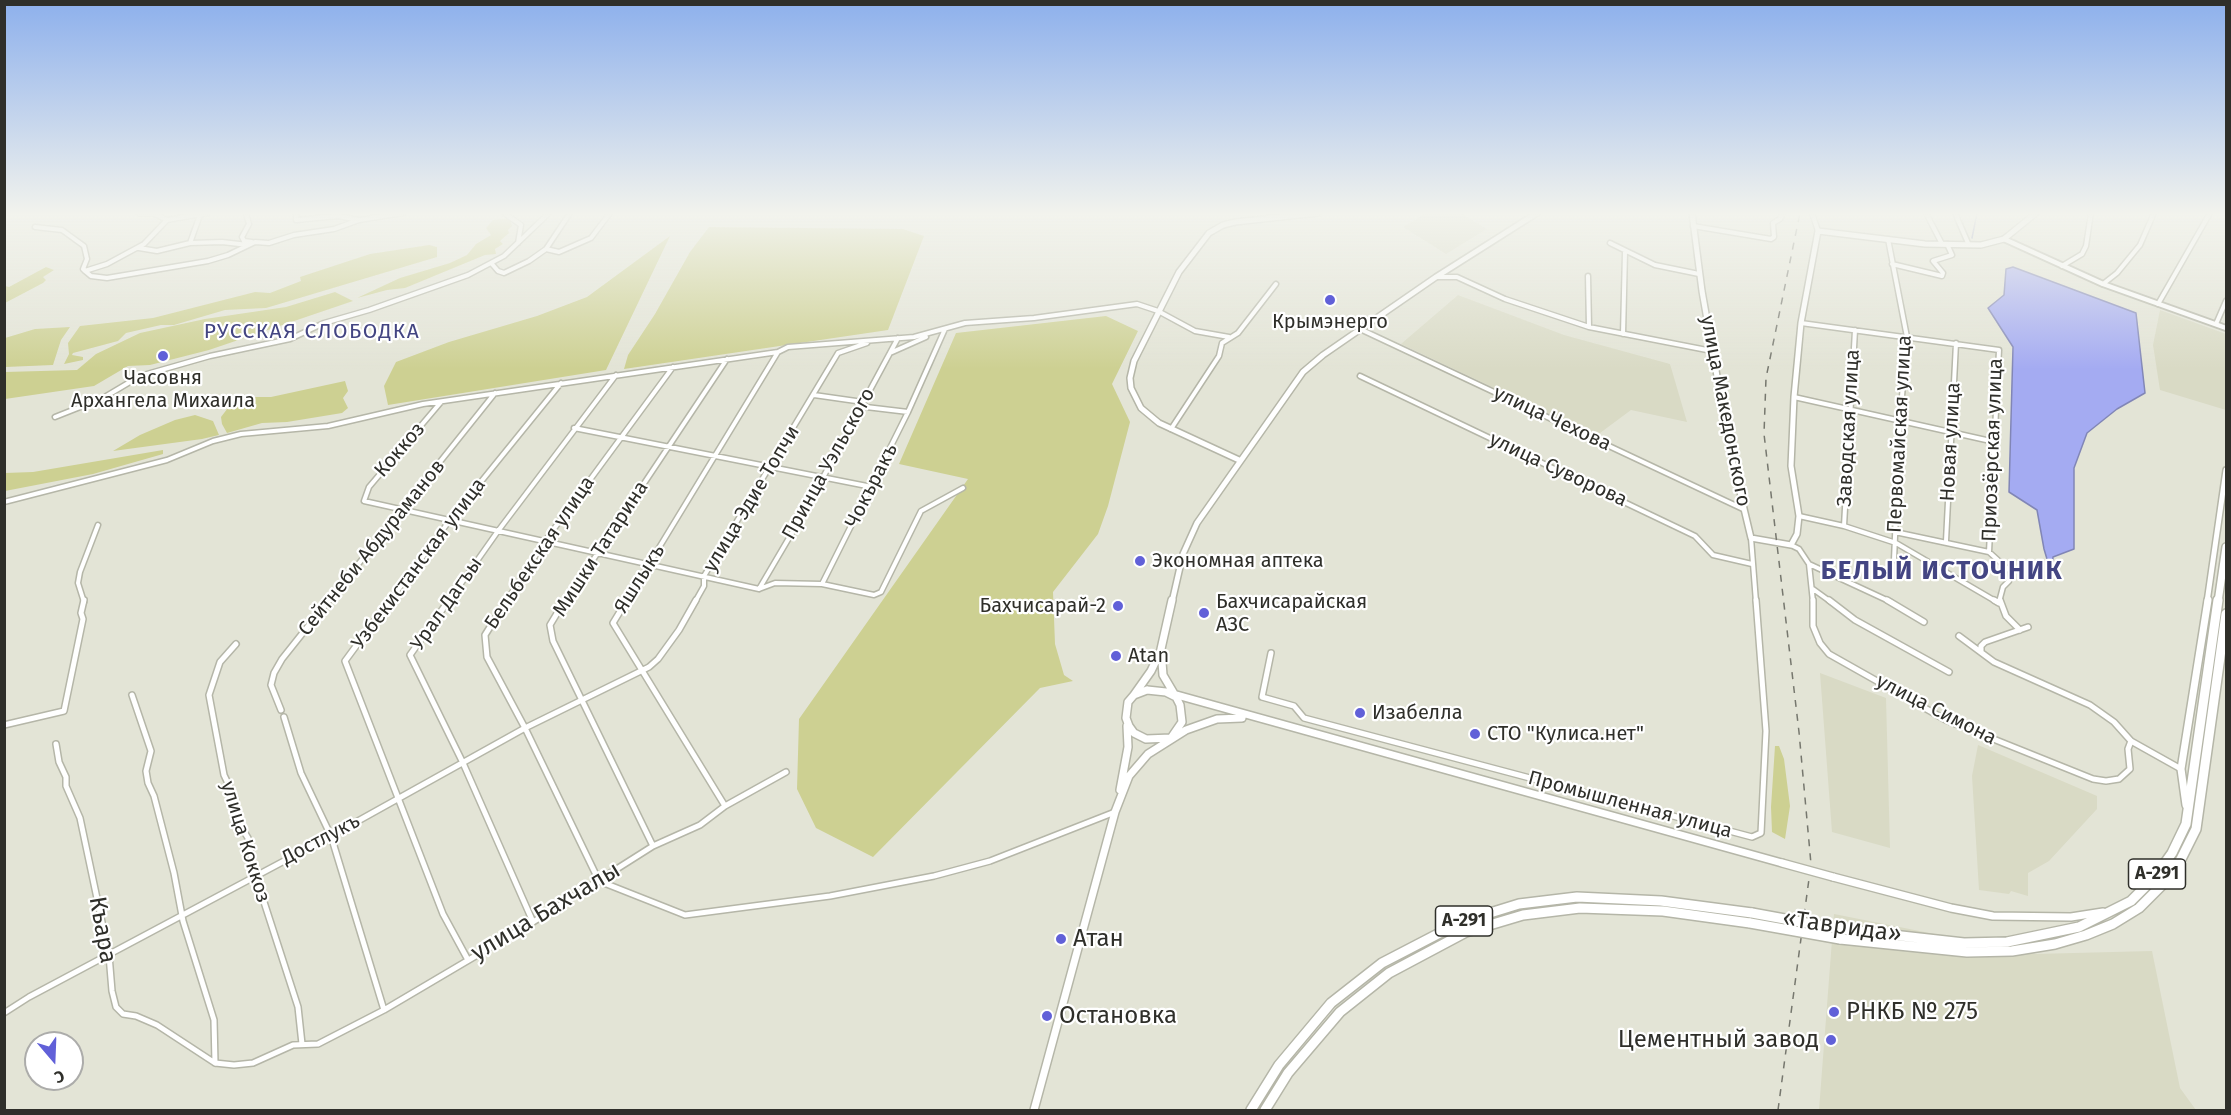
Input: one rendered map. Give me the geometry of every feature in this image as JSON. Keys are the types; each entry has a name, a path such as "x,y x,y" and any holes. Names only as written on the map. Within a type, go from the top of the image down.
{"highway":[{"name":"«Таврида»","path":"1265,1110 1288,1073 1340,1012 1389,973 1466,932 1523,915 1580,908 1663,911 1751,918 1964,943 2007,942 2049,935 2079,927 2131,901 2155,877 2172,853 2186,824 2226,547"},
{"name":"«Таврида»","path":"1251,1110 1279,1065 1331,1004 1382,963 1461,922 1519,904 1577,897 1661,901 1751,918 1840,939 1967,952 2012,951 2055,944 2113,924 2139,908 2164,884 2181,859 2196,830 2226,614"}],"main road":[{"path":"1184,265 1158,311 1134,361 1130,378 1131,388 1141,408 1159,423 1239,460"},
{"path":"1034,1110 1119,799 1128,747 1127,706 1151,671 1161,649 1183,554 1197,523 1239,460 1303,372 1360,329 1455,265"},
{"name":"улица Македонского","path":"1698,265 1712,351 1743,509 1751,538"},
{"path":"1751,538 1791,545 1797,534 1799,516 1791,466 1794,397 1801,323 1812,265"},
{"path":"2188,815 2181,768 2194,698 2226,470"},
{"path":"1127,722 1134,733 1142,738 1155,740 1171,738 1181,726 1182,708 1163,675 1161,649"},
{"path":"1134,695 1147,690 1172,694 1251,718 1951,908 1993,915 2040,918 2071,917 2117,908"},
{"path":"1119,799 1141,760 1171,738 1207,721 1227,717 1251,718"}],"street":[{"path":"85,265 83,269 91,276 107,278 184,265"},
{"path":"85,271 104,265"},
{"path":"55,417 103,398 140,376 210,356 268,345 324,323 369,310 468,275 490,265"},
{"path":"493,265 498,271 504,273 518,265"},
{"path":"1623,334 1624,265"},
{"path":"1656,265 1699,274"},
{"name":"Первомайская улица","path":"1892,265 1907,338 1900,420 1894,560"},
{"path":"1896,265 1942,276 1936,265"},
{"path":"2057,265 2226,328"},
{"path":"2103,284 2124,265"},
{"path":"2158,304 2180,265"},
{"path":"1588,276 1589,327"},
{"path":"1436,277 1457,277 1513,303 1589,327 1712,351"},
{"path":"1171,429 1219,356 1222,343 1238,333 1276,284"},
{"path":"2216,324 2226,301"},
{"path":"890,353 931,334 965,323 1034,318 1125,304 1137,304 1158,311 1195,331 1229,337"},
{"path":"1801,323 1956,343"},
{"name":"Чокъракъ","path":"822,584 872,487 945,329"},
{"name":"улица Чехова","path":"1360,329 1743,509"},
{"name":"Заводская улица","path":"1844,526 1855,330"},
{"path":"4,502 167,460 213,441 241,434 328,426 378,413 441,402 778,352 788,347 931,334"},
{"path":"1215,336 1222,343"},
{"name":"Принца Уэльского","path":"759,589 898,338"},
{"path":"838,353 875,340"},
{"name":"улица Эдие Топчи","path":"640,670 649,667 658,659 679,630 704,586 704,576 846,342"},
{"name":"Приозёрская улица","path":"1956,343 1995,348 2000,353 1989,552"},
{"name":"Новая улица","path":"1946,542 1956,343"},
{"name":"Яшлыкъ","path":"725,806 613,623 778,352"},
{"name":"Мишки Татарина","path":"653,846 553,641 550,625 596,552 727,359"},
{"name":"Бельбекская улица","path":"599,881 525,728 487,657 484,635 545,541 673,367"},
{"name":"Урал Дагъы","path":"532,922 463,763 410,654 574,428 616,375"},
{"name":"улица Суворова","path":"1360,376 1695,536 1713,555 1752,564"},
{"name":"Узбекистанская улица","path":"468,960 443,914 345,661 450,520 561,383"},
{"name":"Сейтнеби Абдураманов","path":"281,710 271,685 274,673 282,659 359,560 404,510 495,393"},
{"path":"814,395 908,412"},
{"path":"1794,397 1995,442"},
{"name":"Коккоз","path":"404,510 364,501 369,487 441,402"},
{"path":"574,428 872,487"},
{"path":"404,510 759,589 775,583 822,584 874,595 880,592 921,511 963,489"},
{"path":"1799,516 1844,526 1896,543 1999,603 2006,616 2020,630"},
{"path":"4,725 64,711 83,619 81,613 84,602 78,583 98,525"},
{"name":"Приозёрская улица","path":"1895,532 1989,552 2010,571 2009,581 2003,587 1999,603"},
{"name":"Промышленная улица","path":"1270,653 1262,697 1294,706 1304,718 1752,837 1761,833 1766,731 1751,538"},
{"path":"1791,545 1799,549 1809,564 1895,604 1924,622"},
{"name":"улица Симона","path":"1809,564 1813,589 1814,626 1820,643 1829,654 1946,720 2092,779 2106,781 2119,779 2130,769 2127,749 2131,741"},
{"path":"1813,589 1855,620 1949,672"},
{"path":"1981,651 1981,646 1985,642 2028,627"},
{"path":"1959,636 1994,662 2090,705 2114,722 2131,741 2181,768"},
{"name":"улица Коккоз","path":"236,644 220,662 209,695 224,775 235,798 238,822 248,838 256,875 298,1007 302,1044"},
{"name":"Достлукъ","path":"4,1013 29,997 331,836 525,728 583,701 640,670"},
{"path":"132,695 151,752 146,771 148,783 154,796 182,914 214,1020 215,1063"},
{"path":"284,717 301,773 331,836 384,1010"},
{"name":"Къара","path":"56,744 59,762 66,777 66,786 80,818 109,955 112,991 116,1007 123,1014 136,1016 157,1025 215,1063"},
{"name":"улица Бахчалы","path":"215,1063 234,1065 253,1063 271,1053 302,1044 318,1044 384,1010 532,922 653,846 700,825 725,806 786,772"},
{"path":"599,881 685,915 831,896 934,876 990,861 1115,812"}],"shaded area":[{"path":"1458,295 1564,335 1670,364 1687,422 1631,410 1596,436 1401,344"},
{"path":"2160,310 2226,334 2226,410 2160,390 2153,345"},
{"path":"1820,673 1886,698 1890,848 1832,832"},
{"path":"1978,745 2097,796 2097,809 2049,861 2028,873 2028,896 2011,891 2009,894 1979,890 1972,776"},
{"path":"1834,914 2035,954 2152,951 2180,1088 2196,1110 1819,1110"}],"green space":[{"path":"336,265 410,265 266,308 225,310 174,325 161,325 126,333 118,341 73,353 72,355 83,357 83,360 64,364 69,354 68,343 80,326 153,318 255,292 270,293 301,281 300,277"},
{"path":"443,265 461,265 405,288 357,298 400,278"},
{"path":"630,265 656,265 606,370 388,405 384,386 396,362 449,342 537,316 587,297"},
{"path":"683,265 913,265 888,330 624,369 628,355"},
{"path":"46,267 54,270 43,277 46,280 43,283 5,303 5,286 9,287"},
{"path":"335,292 353,301 209,350 150,365 128,366 94,386 5,399 5,372 77,370 96,354 140,333 205,319 286,307"},
{"path":"1106,316 1138,331 1112,384 1130,422 1108,506 1098,534 1053,592 1055,644 1064,675 1073,681 1040,688 873,857 816,828 797,789 799,719 968,479 899,464 956,333"},
{"path":"70,327 61,340 53,365 5,367 5,338 35,329"},
{"path":"345,381 348,391 343,398 348,408 342,413 287,422 262,423 227,433 222,424 221,417 231,404 253,397 271,397"},
{"path":"195,415 213,421 219,435 113,451 140,435 175,420"},
{"path":"163,450 163,454 93,474 5,491 5,473 33,472"},
{"path":"1775,746 1779,746 1784,759 1790,806 1785,839 1772,832 1771,807"}],"water":[{"path":"2013,267 2136,313 2145,393 2117,409 2087,433 2074,468 2074,549 2053,557 2052,576 2044,549 2037,510 2009,492 2013,347 1988,308 2004,295 2006,269"}],"railway":[{"path":"1778,1110 1811,864 1799,732 1764,434 1766,378 1789,265"}],"place":[{"name":"Крымэнерго","path":"1330,300"},
{"name":"Часовня Архангела Михаила","path":"163,356"},
{"name":"Экономная аптека","path":"1140,561"},
{"name":"Бахчисарай-2","path":"1118,606"},
{"name":"Бахчисарайская АЗС","path":"1204,613"},
{"name":"Atan","path":"1116,656"},
{"name":"Изабелла","path":"1360,713"},
{"name":"СТО \"Кулиса.нет\"","path":"1475,734"},
{"name":"Атан","path":"1061,939"},
{"name":"РНКБ № 275","path":"1834,1012"},
{"name":"Остановка","path":"1047,1016"},
{"name":"Цементный завод","path":"1831,1040"}],"district":[{"name":"РУССКАЯ СЛОБОДКА","path":"312,332"},
{"name":"БЕЛЫЙ ИСТОЧНИК","path":"1942,572"}]}
